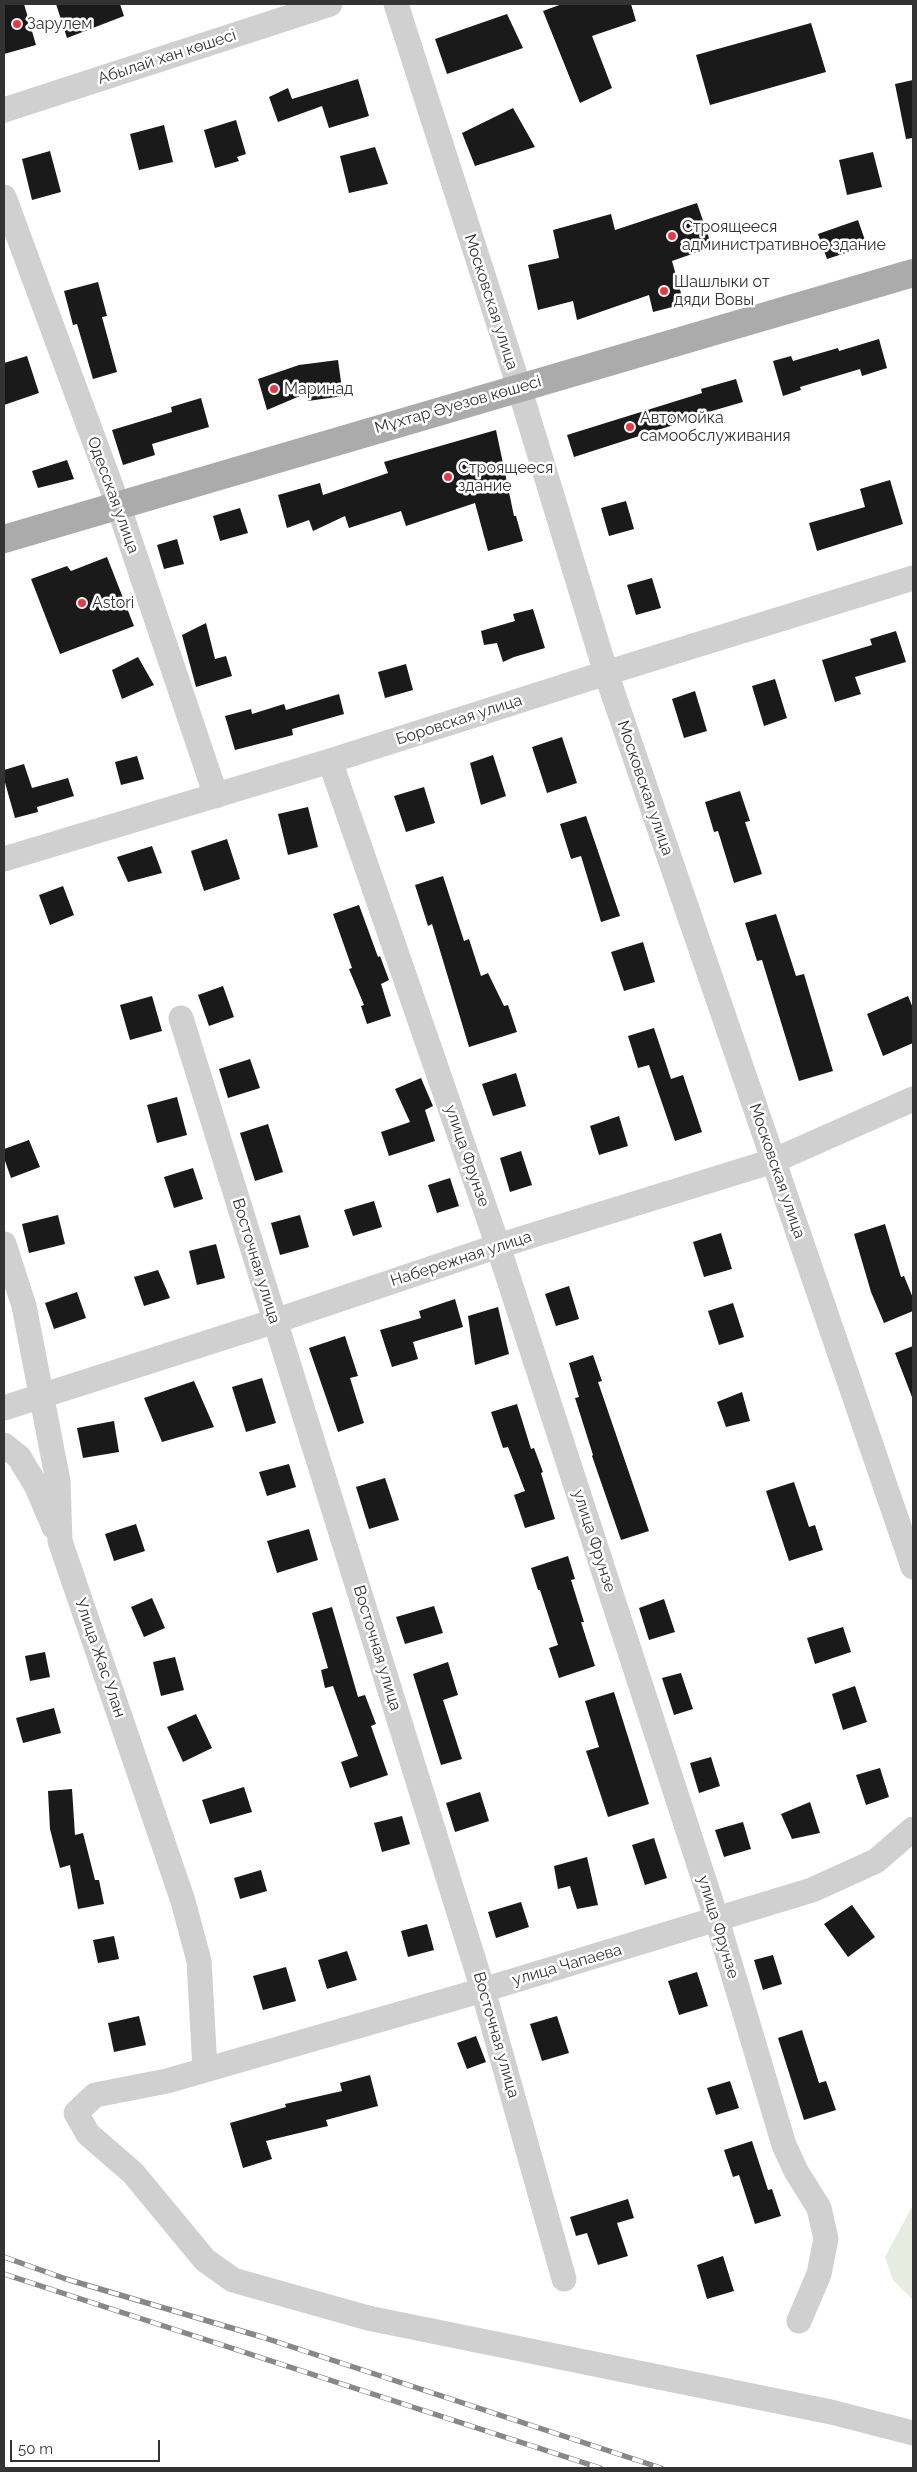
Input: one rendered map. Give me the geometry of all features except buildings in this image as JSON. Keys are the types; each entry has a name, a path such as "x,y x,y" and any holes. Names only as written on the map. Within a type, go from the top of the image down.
{"main road":[{"name":"Мұхтар Әуезов көшесі","path":"4,539 518,387 913,273"}],"street":[{"name":"Абылай хан көшесі","path":"4,110 330,4"},
{"name":"Московская улица","path":"396,4 518,387 606,672 913,1567"},
{"name":"Одесская улица","path":"4,197 118,505 216,796"},
{"name":"Боровская улица","path":"4,860 330,761 606,672 913,578"},
{"name":"улица Фрунзе","path":"330,761 498,1246 717,1920 784,2145 796,2171 819,2208 826,2240 819,2274 799,2321"},
{"name":"Восточная улица","path":"181,1018 483,1990 564,2279"},
{"name":"Набережная улица","path":"4,1408 275,1321 498,1246 773,1161 913,1099"},
{"name":"Улица Жас Улан","path":"4,1244 24,1306 58,1481 60,1541 185,1910 199,1961 206,2070"},
{"path":"4,1445 19,1457 37,1487 60,1541"},
{"name":"улица Чапаева","path":"913,1829 876,1861 812,1890 483,1990 168,2081 95,2095 76,2113 88,2134 132,2173 205,2260 233,2280 368,2318 831,2412 913,2433"}],"shaded area":[{"path":"913,2205 913,2300 893,2280 885,2257"}],"railway":[{"path":"4,2257 66,2279 262,2337 661,2468"},
{"path":"4,2274 600,2468"}],"place":[{"name":"Зарулем","path":"17,24"},
{"name":"Строящееся административное здание","path":"672,236"},
{"name":"Шашлыки от дяди Вовы","path":"664,291"},
{"name":"Маринад","path":"274,389"},
{"name":"Автомойка самообслуживания","path":"630,427"},
{"name":"Строящееся здание","path":"448,477"},
{"name":"Astori","path":"82,603"}]}
